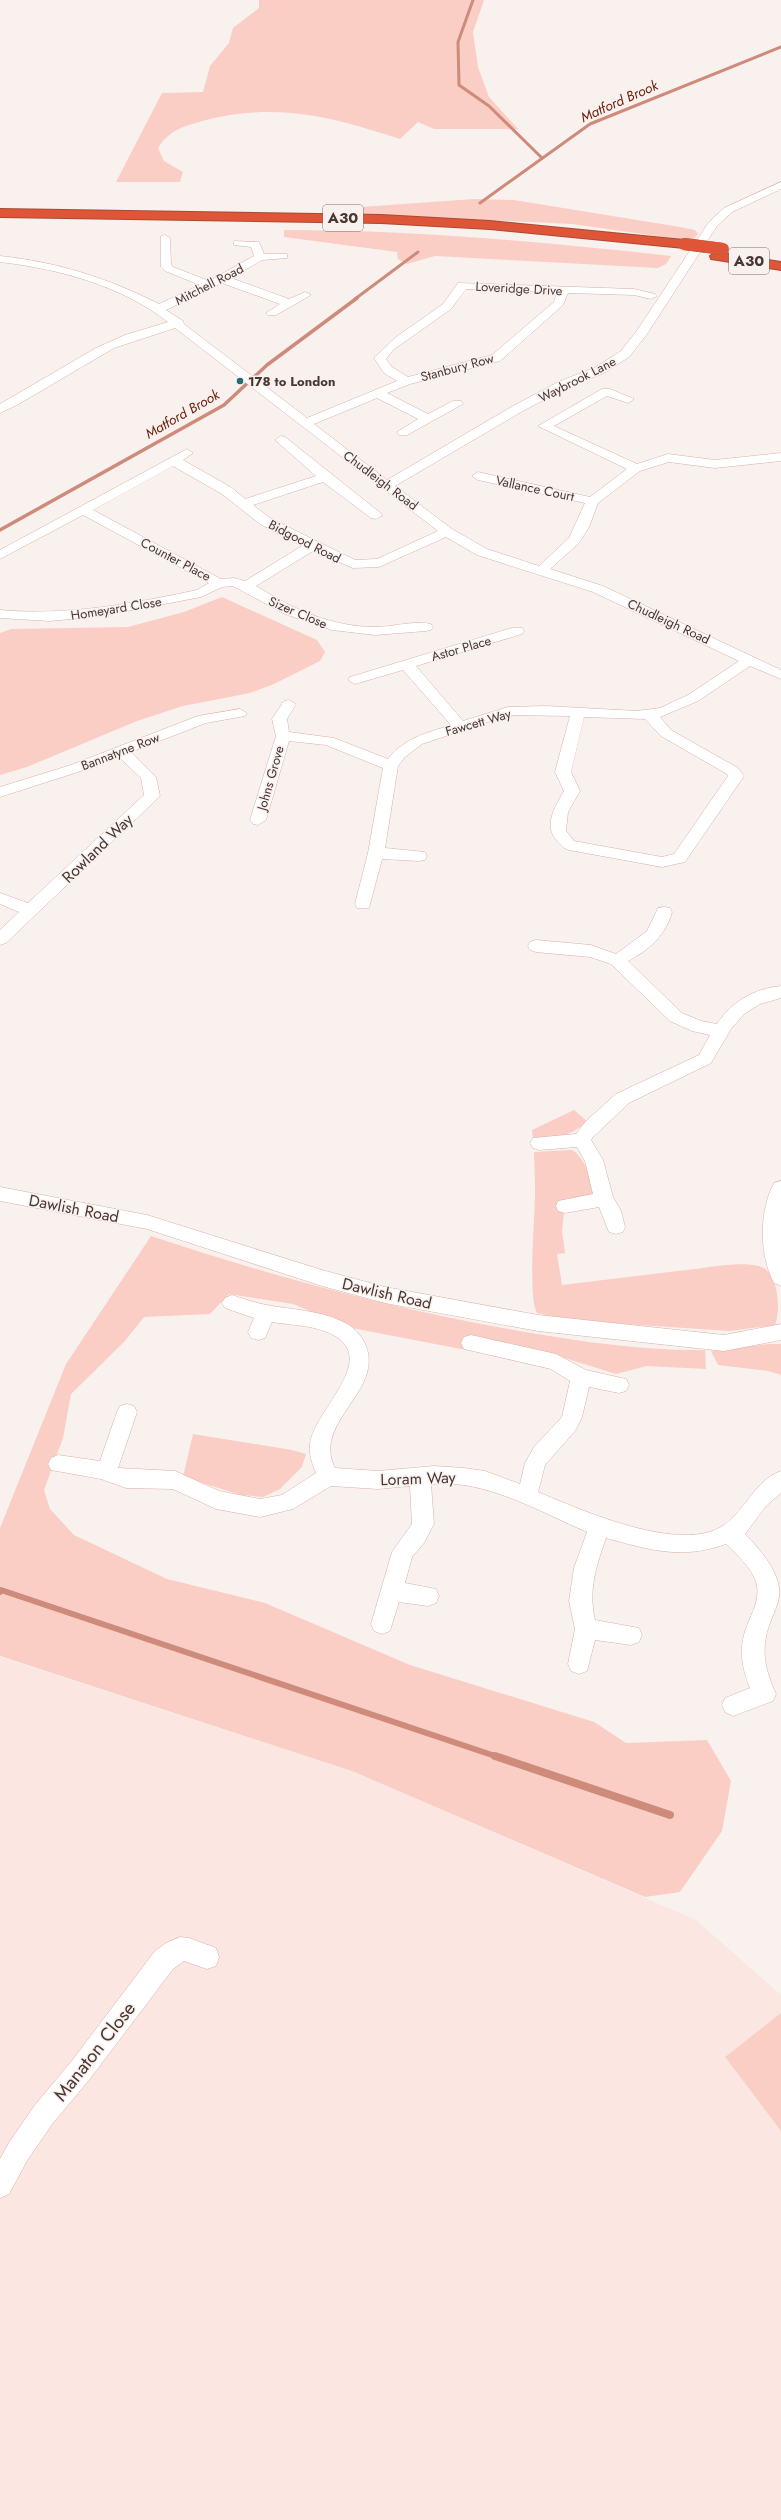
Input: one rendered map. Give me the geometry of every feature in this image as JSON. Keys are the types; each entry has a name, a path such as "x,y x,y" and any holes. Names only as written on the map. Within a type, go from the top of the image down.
{"highway":[{"name":"A30","path":"0,213 397,220 504,226 720,253 781,258"},
{"name":"A30","path":"0,222 262,224 424,229 682,248"},
{"name":"A30","path":"720,253 781,266"}],"street":[{"name":"Waybrook Lane","path":"387,485 517,409 562,385 600,370 625,354 641,334 713,224 728,210 781,185"},
{"path":"165,238 165,265 178,273 210,286"},
{"name":"Mitchell Road","path":"238,243 255,244 260,257"},
{"name":"Mitchell Road","path":"158,309 210,286 260,257 283,256"},
{"name":"Chudleigh Road","path":"0,259 44,265 80,274 131,294 158,309 179,323 249,379 448,532 482,552 542,570 611,594 751,659 781,675"},
{"path":"223,279 289,304"},
{"name":"Loveridge Drive","path":"406,381 388,370 380,361 380,358 414,328 451,305 458,297 462,285 634,292 651,296"},
{"name":"Stanbury Row","path":"306,423 406,381 496,358 559,303 563,290"},
{"path":"272,313 304,295"},
{"path":"0,408 36,390 100,350 130,337 179,323"},
{"path":"628,399 606,392 544,426 636,468"},
{"path":"377,393 427,420"},
{"path":"404,432 457,404"},
{"path":"281,440 325,477 376,515"},
{"path":"0,555 187,453"},
{"path":"542,570 574,540 582,527 592,501 636,468 668,458 715,464 781,457"},
{"name":"Bidgood Road","path":"173,460 227,491 265,521 343,561 368,564 397,556 448,532"},
{"name":"Vallance Court","path":"478,476 592,501"},
{"path":"244,504 325,477"},
{"name":"Counter Place","path":"84,510 219,583 234,582 246,586"},
{"path":"246,586 312,546"},
{"name":"Homeyard Close","path":"8,611 36,618 91,613 201,593 219,583"},
{"name":"Sizer Close","path":"246,586 288,610 331,627 373,632 397,632 426,628"},
{"name":"Astor Place","path":"355,680 517,631"},
{"name":"Fawcett Way","path":"391,766 400,754 418,741 497,713 514,711 578,711 628,715 649,714 677,707 751,659"},
{"name":"Astor Place","path":"406,664 460,726"},
{"name":"Johns Grove","path":"258,820 283,736 279,724 280,714 289,704"},
{"path":"578,711 563,772 572,791 560,812 558,832 569,845 662,862 678,858 736,776 733,771 666,733 649,714"},
{"name":"Bannatyne Row","path":"0,792 76,768 203,719 240,713"},
{"name":"Johns Grove","path":"283,736 329,741 391,766"},
{"name":"Rowland Way","path":"0,939 152,796 148,777 120,750"},
{"path":"363,904 376,853 391,766"},
{"path":"376,853 419,856"},
{"path":"0,898 30,911"},
{"path":"617,960 629,954 651,936 662,923 664,912"},
{"path":"536,946 591,951 617,960 676,1017 698,1027 721,1031"},
{"path":"582,1140 590,1127 616,1102 637,1089 676,1073 707,1057 721,1031 740,1009 754,998 767,993 781,992"},
{"path":"539,1142 582,1140"},
{"path":"582,1140 594,1160 604,1199 612,1211 616,1227"},
{"path":"781,1188 775,1207 781,1278"},
{"name":"Dawlish Road","path":"0,1194 147,1222 322,1278 385,1295 580,1329 724,1343 781,1332"},
{"path":"565,1206 604,1199"},
{"path":"58,1464 107,1471 110,1474 126,1479 153,1478 175,1480 216,1500 260,1508 286,1503 328,1477 323,1470 321,1440 327,1423 353,1382 359,1366 359,1354 348,1335 337,1327 304,1318 266,1313 232,1303"},
{"path":"258,1332 266,1313"},
{"path":"470,1343 556,1362 581,1377 620,1385"},
{"path":"526,1496 534,1464 541,1453 568,1425 572,1417 581,1377"},
{"path":"107,1471 127,1412"},
{"name":"Loram Way","path":"328,1477 378,1480 449,1475 478,1479 526,1496 565,1514 599,1527 644,1539 687,1544 704,1542 730,1533 739,1526 759,1500 781,1480"},
{"path":"382,1624 402,1552 417,1536 423,1524 420,1476"},
{"path":"579,1664 586,1629 580,1601 585,1568 599,1527"},
{"path":"730,1533 757,1563 766,1582 767,1602 755,1634 753,1660 759,1685 773,1692"},
{"path":"391,1591 428,1596"},
{"path":"586,1629 631,1635"},
{"path":"733,1705 773,1692"},
{"name":"Manaton Close","path":"0,2185 19,2150 44,2114 80,2071 164,1960 175,1950 188,1949 207,1958"}],"shaded area":[{"path":"259,0 484,0 473,32 478,67 489,97 518,129 434,129 418,122 400,139 351,124 304,114 257,112 232,115 185,126 168,136 158,148 164,161 183,172 180,182 116,182 162,93 203,92 210,66 229,43 233,28 259,8"},
{"path":"474,199 514,200 680,227 695,230 698,234 692,241 572,224 333,213 333,209"},
{"path":"284,230 381,232 478,238 671,256 666,264 658,268 435,256 407,264 398,259 397,252 284,237"},
{"path":"222,597 317,640 325,652 320,661 274,684 250,693 183,706 137,721 27,767 0,775 0,633 11,629 128,627 184,612"},
{"path":"574,1110 587,1121 581,1127 562,1136 533,1140 532,1130"},
{"path":"572,1150 581,1158 588,1171 592,1185 593,1197 565,1203 562,1231 565,1253 557,1254 562,1285 722,1265 741,1264 759,1266 766,1269 771,1275 777,1292 778,1310 775,1325 729,1331 566,1320 537,1313 534,1304 532,1272 535,1197 534,1152"},
{"path":"151,1236 290,1279 383,1303 477,1323 547,1336 615,1345 660,1349 705,1350 706,1369 647,1366 616,1374 536,1349 478,1339 466,1350 352,1328 293,1304 229,1294 210,1314 144,1317 125,1341 71,1394 63,1438 44,1490 50,1509 74,1535 167,1579 265,1603 410,1665 594,1722 626,1743 707,1740 731,1781 722,1831 680,1892 645,1897 352,1771 0,1656 0,1528 66,1364"},
{"path":"781,1344 781,1375 768,1371 718,1365 711,1351"},
{"path":"193,1434 292,1450 306,1454 302,1467 280,1489 263,1497 241,1495 183,1477"},
{"path":"0,1657 352,1771 696,1920 781,1995 781,2013 725,2057 781,2131 781,2520 0,2520"},
{"path":"781,2013 781,2131 725,2057"}],"waterway":[{"path":"473,0 458,42 459,85 489,106 542,158"},
{"name":"Matford Brook","path":"480,203 590,124 781,47"},
{"name":"Matford Brook","path":"355,299 418,252"},
{"name":"Matford Brook","path":"0,530 224,405 267,365 357,298"},
{"path":"0,1592 1,1590 498,1757"},
{"path":"495,1756 670,1815"}],"place":[{"name":"178 to London","path":"240,381"}]}
